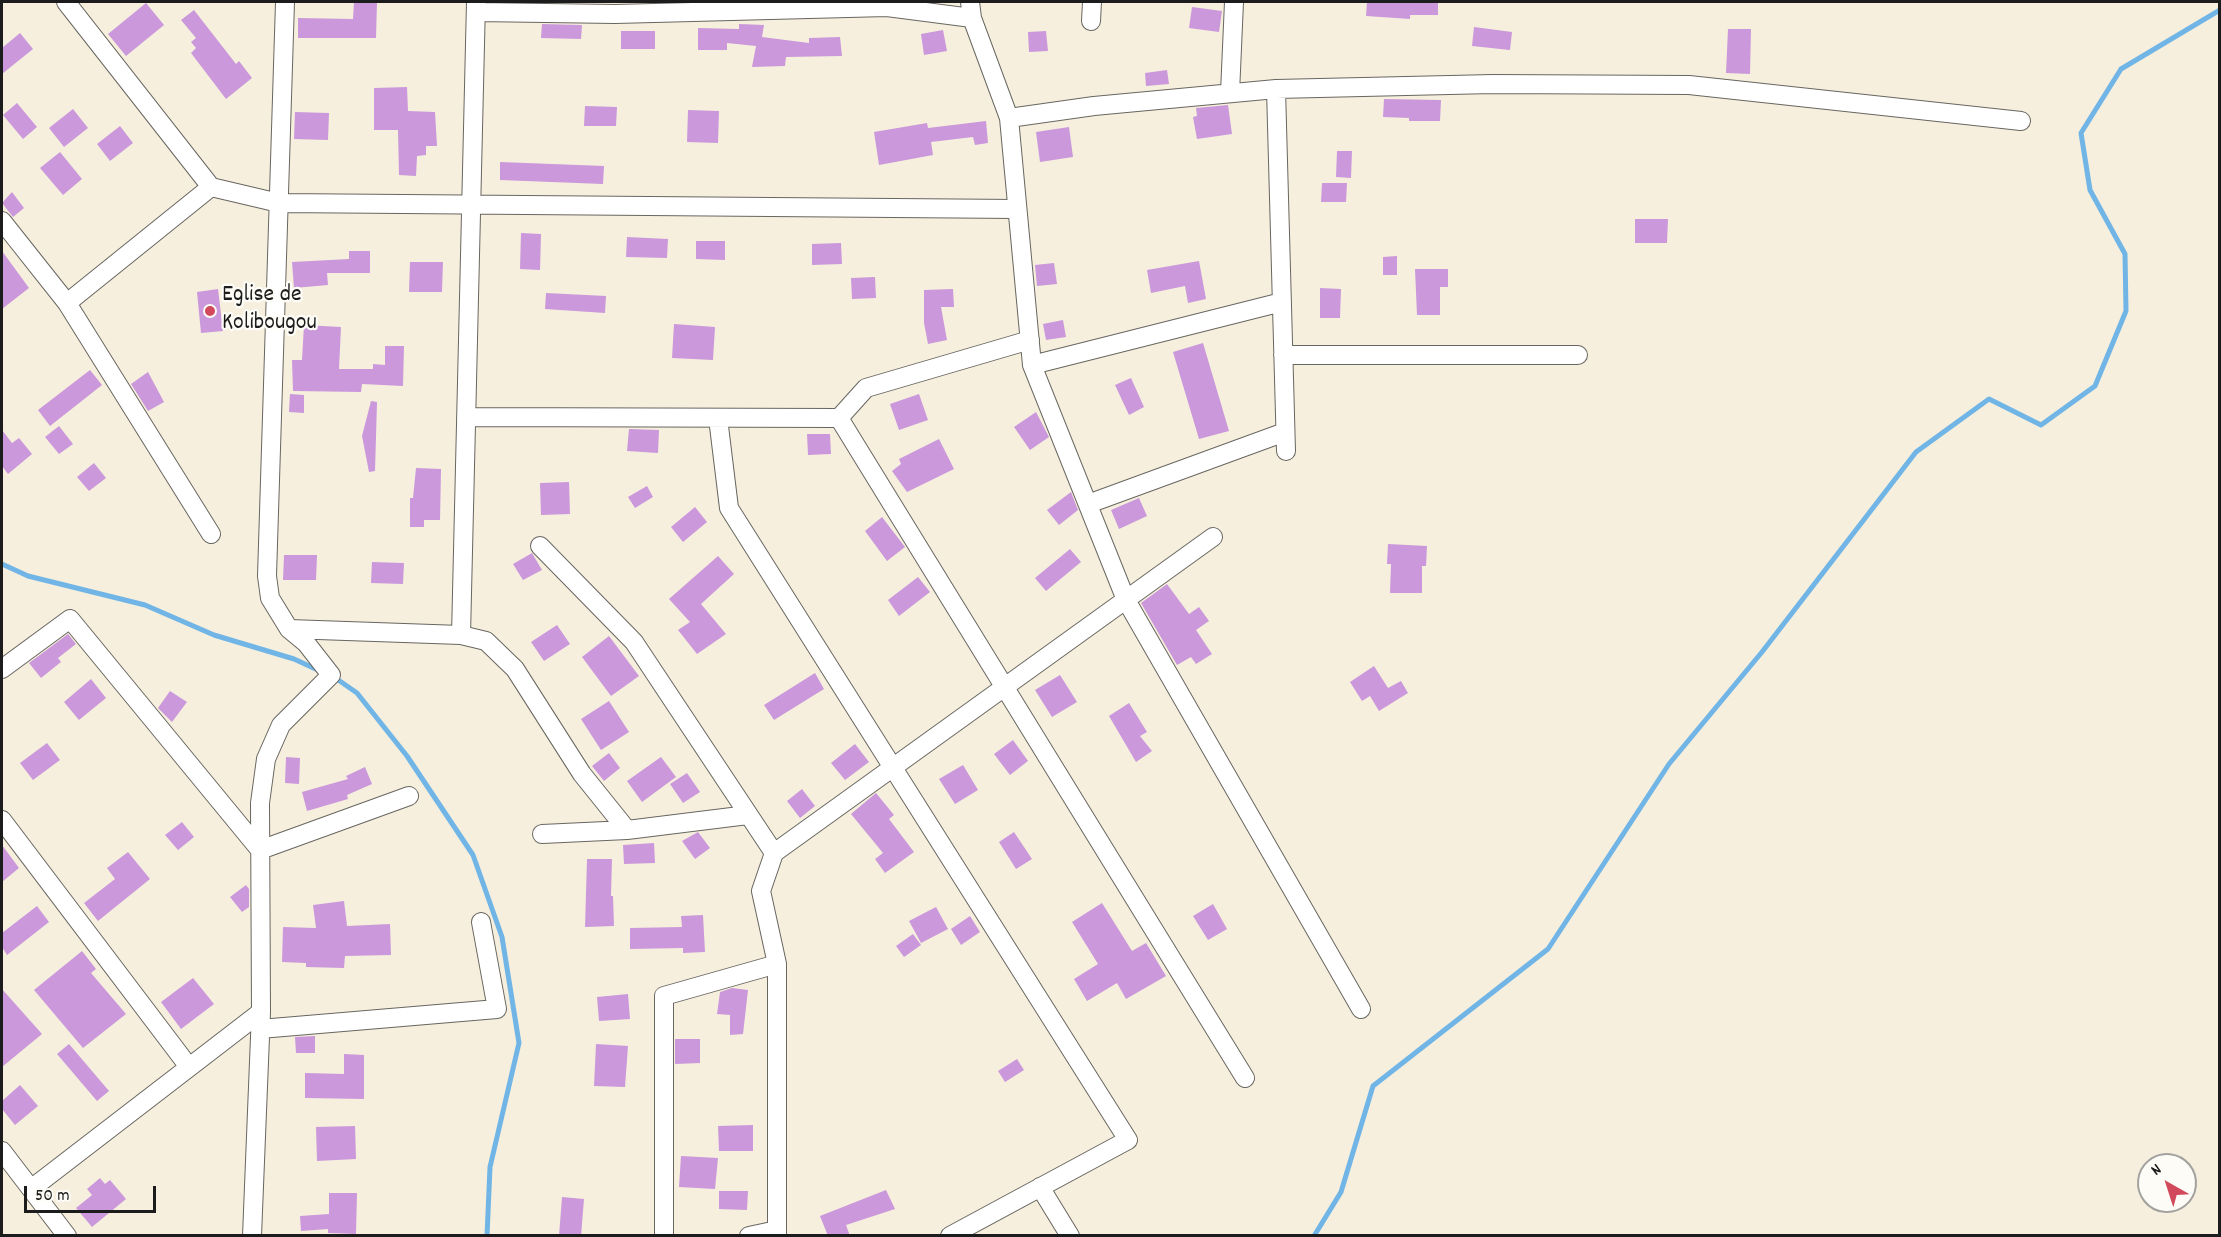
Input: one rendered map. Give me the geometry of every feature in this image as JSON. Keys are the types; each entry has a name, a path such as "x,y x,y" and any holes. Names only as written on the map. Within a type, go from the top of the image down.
{"street":[{"path":"66,2 211,187 279,203 1017,209"},
{"path":"252,1236 260,1020 260,803 266,759 281,725 331,675 306,643 289,629 270,598 267,576 285,2"},
{"path":"1092,2 1092,21"},
{"path":"1230,93 1234,2"},
{"path":"461,635 476,7 616,8 887,4 971,10 1009,118 1032,365 1126,600 1361,1009"},
{"path":"1009,118 1094,106 1276,89 1493,84 1689,85 2021,121"},
{"path":"1088,504 1285,442 1276,89"},
{"path":"67,303 211,187"},
{"path":"2,220 67,303 211,534"},
{"path":"1032,365 1282,302"},
{"path":"466,417 839,418 866,388 1030,340"},
{"path":"1283,355 1578,356"},
{"path":"718,418 729,508 1128,1140 950,1236"},
{"path":"839,418 1245,1078"},
{"path":"749,1236 777,1233 777,964 761,891 774,853 1213,537"},
{"path":"540,546 634,642 774,853"},
{"path":"2,669 70,619 260,850"},
{"path":"289,629 461,635 486,641 514,669 582,774 627,830"},
{"path":"260,850 409,796"},
{"path":"542,834 627,830 748,815"},
{"path":"2,820 189,1067"},
{"path":"31,1189 189,1067 260,1020 497,1009 481,922"},
{"path":"664,1236 664,996 777,964"},
{"path":"2,1151 67,1236"},
{"path":"1040,1187 1070,1236"}],"building":[{"path":"354,2 377,2 376,38 298,38 298,18 353,19"},
{"path":"1367,2 1438,2 1438,15 1410,15 1410,19 1366,16"},
{"path":"146,3 164,25 126,56 108,34"},
{"path":"1192,7 1222,11 1219,32 1189,28"},
{"path":"194,10 236,64 239,61 252,78 226,99 191,53 196,48 191,42 196,38 181,20"},
{"path":"542,24 582,25 581,39 541,38"},
{"path":"739,24 764,25 762,37 809,43 809,38 840,37 842,56 786,57 785,66 752,67 756,46 727,43 727,50 698,50 698,28 739,29"},
{"path":"1474,27 1512,32 1510,50 1472,46"},
{"path":"1728,29 1751,29 1750,74 1726,73"},
{"path":"943,30 947,51 924,55 921,34"},
{"path":"621,31 655,31 655,49 621,49"},
{"path":"1046,31 1048,51 1029,52 1028,32"},
{"path":"20,33 33,49 2,74 2,48"},
{"path":"1167,70 1169,84 1146,86 1145,73"},
{"path":"407,87 408,111 435,112 437,146 426,146 426,155 417,156 416,176 399,175 398,130 374,130 374,88"},
{"path":"1384,99 1441,100 1440,121 1409,121 1409,118 1383,117"},
{"path":"17,103 37,127 23,139 3,115"},
{"path":"1228,105 1232,134 1197,139 1193,117 1197,116 1196,108"},
{"path":"585,106 617,107 616,126 584,126"},
{"path":"73,109 88,128 64,147 49,128"},
{"path":"688,110 719,111 718,143 687,142"},
{"path":"295,112 329,113 328,140 294,139"},
{"path":"986,121 988,143 975,145 973,137 931,142 933,155 879,165 874,132 927,123 928,128"},
{"path":"120,126 133,143 110,161 97,144"},
{"path":"1069,127 1073,157 1040,162 1036,132"},
{"path":"1337,151 1352,151 1351,178 1336,177"},
{"path":"60,152 82,179 63,195 40,168"},
{"path":"500,162 604,166 603,184 500,180"},
{"path":"1322,183 1347,183 1346,202 1321,202"},
{"path":"12,192 24,208 13,217 2,203"},
{"path":"1635,219 1668,219 1667,243 1635,243"},
{"path":"521,233 541,234 540,270 520,269"},
{"path":"627,237 668,239 667,258 626,257"},
{"path":"696,241 725,241 725,260 696,259"},
{"path":"841,243 842,264 812,265 812,244"},
{"path":"2,251 29,288 2,309"},
{"path":"349,251 370,251 370,273 327,273 328,285 294,288 292,262 349,259"},
{"path":"1397,256 1397,275 1383,275 1383,257"},
{"path":"1199,261 1206,299 1188,303 1185,286 1151,293 1147,270"},
{"path":"410,262 443,262 442,292 409,292"},
{"path":"1054,263 1057,284 1037,286 1035,265"},
{"path":"1415,269 1448,269 1448,287 1440,287 1440,315 1417,315"},
{"path":"875,277 876,298 852,299 851,278"},
{"path":"1320,288 1341,289 1340,318 1320,318"},
{"name":"Eglise de Kolibougou","path":"218,289 223,331 201,333 197,292"},
{"path":"953,289 954,307 941,307 947,340 928,344 924,323 924,290"},
{"path":"546,293 606,296 605,313 545,309"},
{"path":"1063,320 1066,337 1046,340 1043,324"},
{"path":"674,324 715,327 713,360 672,358"},
{"path":"304,325 341,327 339,369 373,369 373,364 385,365 385,346 404,346 403,386 362,384 361,392 293,391 292,360 302,360"},
{"path":"1203,343 1229,431 1199,439 1173,352"},
{"path":"90,370 102,385 50,426 38,410"},
{"path":"148,372 164,402 148,411 131,384"},
{"path":"1131,378 1144,407 1129,415 1115,385"},
{"path":"290,394 304,395 304,413 289,412"},
{"path":"919,394 928,420 899,430 890,404"},
{"path":"371,401 377,402 375,471 369,472 362,436"},
{"path":"1036,412 1049,437 1030,450 1014,427"},
{"path":"59,426 73,444 59,454 45,437"},
{"path":"629,429 659,430 658,453 627,451"},
{"path":"2,430 12,443 19,438 32,454 8,474 2,466"},
{"path":"807,434 830,434 831,454 808,455"},
{"path":"939,439 954,469 907,492 892,471 901,464 899,459"},
{"path":"94,463 106,478 89,491 77,477"},
{"path":"416,468 441,469 440,520 424,520 424,527 410,527 410,498 413,498"},
{"path":"569,482 570,514 541,515 540,483"},
{"path":"647,486 653,497 635,508 628,497"},
{"path":"1071,492 1078,510 1059,525 1047,510"},
{"path":"1139,498 1147,516 1119,529 1111,510"},
{"path":"695,507 707,522 683,542 671,527"},
{"path":"882,517 905,547 887,561 865,531"},
{"path":"1388,544 1427,546 1426,566 1422,566 1422,593 1390,593 1391,564 1387,564"},
{"path":"1070,549 1081,562 1046,591 1035,578"},
{"path":"532,553 542,570 523,580 513,564"},
{"path":"284,555 317,555 316,580 283,580"},
{"path":"718,556 734,574 701,604 726,634 697,654 678,630 690,622 669,599"},
{"path":"372,562 404,563 403,584 371,583"},
{"path":"918,577 930,592 899,616 888,600"},
{"path":"1167,584 1189,614 1199,607 1209,621 1196,630 1212,654 1196,664 1191,657 1177,665 1141,603"},
{"path":"557,625 570,644 544,661 531,642"},
{"path":"68,634 76,644 58,658 61,662 41,678 29,663"},
{"path":"609,636 639,676 611,696 582,657"},
{"path":"1374,666 1388,688 1401,681 1408,693 1379,711 1370,696 1362,701 1350,682"},
{"path":"815,673 824,689 774,720 764,705"},
{"path":"1060,675 1077,702 1052,717 1035,690"},
{"path":"91,679 106,698 79,720 64,702"},
{"path":"170,691 187,702 172,722 158,708"},
{"path":"609,701 629,732 601,750 581,719"},
{"path":"1129,703 1147,732 1140,736 1152,751 1136,762 1109,716"},
{"path":"1013,740 1028,761 1010,775 994,754"},
{"path":"47,743 60,760 33,780 20,763"},
{"path":"855,744 869,762 845,780 831,763"},
{"path":"609,753 620,768 604,781 592,766"},
{"path":"286,757 300,758 299,784 285,783"},
{"path":"661,757 676,777 642,802 627,781"},
{"path":"963,765 978,790 955,804 939,779"},
{"path":"365,767 372,784 347,795 348,799 307,811 302,792 348,779 346,776"},
{"path":"687,773 700,792 683,803 670,784"},
{"path":"802,789 815,806 800,818 787,801"},
{"path":"876,793 894,815 889,819 914,852 885,873 875,859 883,853 851,814"},
{"path":"182,822 194,837 178,850 165,835"},
{"path":"698,832 710,848 695,859 682,841"},
{"path":"1014,832 1032,859 1016,869 999,842"},
{"path":"654,843 655,863 624,864 623,845"},
{"path":"2,845 19,868 2,882"},
{"path":"128,852 150,879 98,921 84,903 115,879 107,868"},
{"path":"587,859 612,859 611,896 613,896 614,926 585,927"},
{"path":"246,885 249,889 249,907 242,912 230,897"},
{"path":"344,901 347,926 390,924 391,955 345,956 344,968 306,967 306,963 282,962 283,927 316,928 313,905"},
{"path":"1102,903 1132,951 1146,943 1166,976 1126,999 1117,983 1087,1001 1074,979 1098,964 1072,922"},
{"path":"1213,904 1227,929 1208,940 1193,916"},
{"path":"37,906 49,922 7,955 2,947 2,933"},
{"path":"936,907 948,929 921,943 909,921"},
{"path":"703,915 705,952 683,953 683,948 630,949 630,928 682,927 681,916"},
{"path":"970,916 980,932 961,945 951,929"},
{"path":"913,934 921,945 904,957 896,946"},
{"path":"82,951 96,969 91,973 126,1014 83,1048 34,990"},
{"path":"193,978 214,1004 181,1029 161,1002"},
{"path":"732,988 748,990 743,1034 730,1035 730,1015 717,1014 720,992"},
{"path":"2,989 42,1034 2,1067"},
{"path":"628,994 630,1019 599,1021 597,997"},
{"path":"315,1036 315,1053 296,1053 295,1037"},
{"path":"675,1039 700,1039 700,1063 675,1064"},
{"path":"69,1044 109,1091 97,1101 57,1054"},
{"path":"596,1044 628,1046 625,1087 594,1086"},
{"path":"344,1054 364,1055 364,1099 305,1098 305,1073 344,1074"},
{"path":"1017,1059 1024,1070 1005,1082 998,1071"},
{"path":"20,1085 38,1106 15,1125 2,1109 2,1101"},
{"path":"753,1125 753,1151 719,1151 718,1126"},
{"path":"355,1126 356,1159 317,1161 316,1127"},
{"path":"681,1156 718,1158 715,1189 679,1187"},
{"path":"100,1178 105,1184 110,1180 126,1199 92,1227 76,1208 92,1195 87,1189"},
{"path":"886,1190 895,1209 846,1225 850,1236 828,1236 820,1216"},
{"path":"719,1191 748,1191 747,1210 719,1209"},
{"path":"329,1193 357,1193 356,1234 328,1233 328,1229 301,1231 300,1216 329,1214"},
{"path":"562,1197 584,1199 581,1236 559,1236"}],"waterway":[{"path":"1314,1236 1341,1192 1373,1086 1548,949 1669,764 1762,652 1916,452 1989,399 2041,425 2095,386 2126,311 2125,254 2090,190 2081,133 2121,69 2220,10"},
{"path":"2,564 28,576 145,605 214,635 294,659 320,671"},
{"path":"334,677 357,693 407,756 473,855 502,937 519,1043 490,1167 487,1236"}],"place":[{"name":"Eglise de Kolibougou","path":"210,311"}]}
